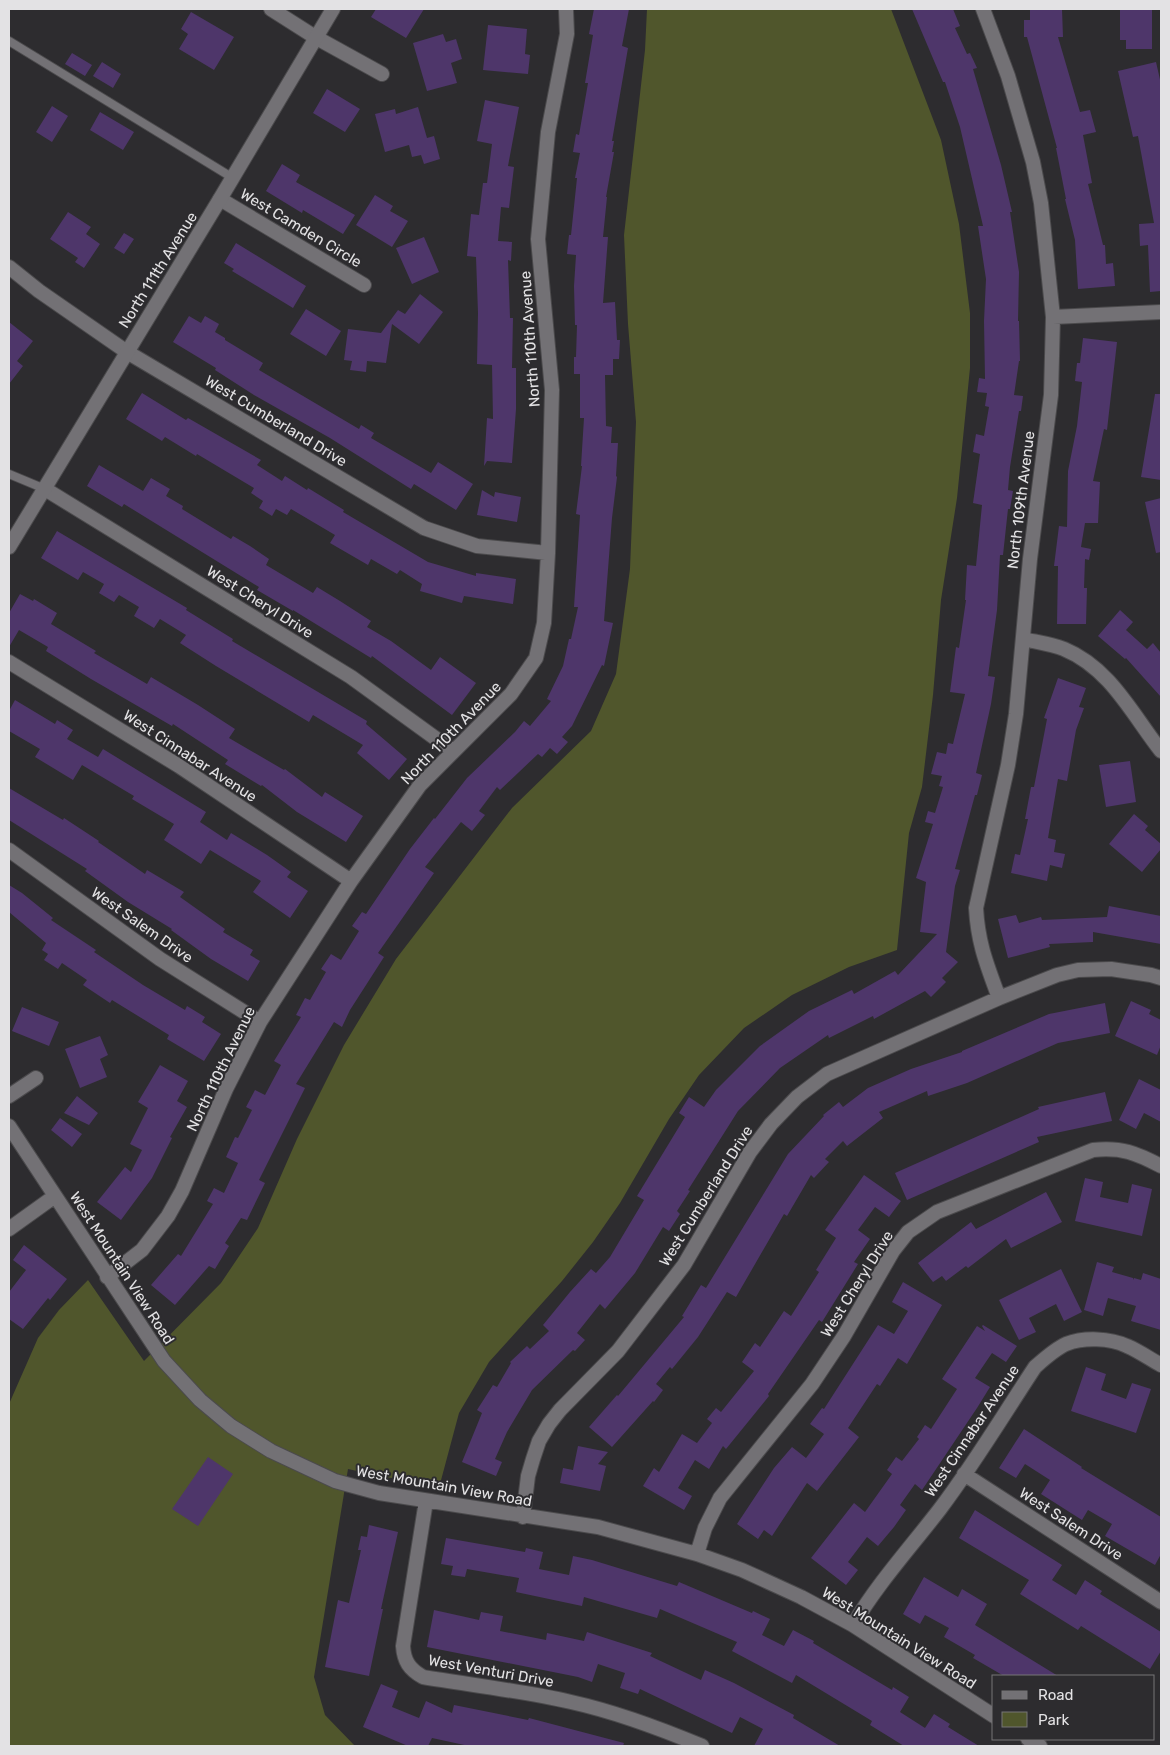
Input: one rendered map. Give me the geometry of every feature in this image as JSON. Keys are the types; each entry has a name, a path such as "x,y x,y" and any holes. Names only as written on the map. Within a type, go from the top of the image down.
{"street":[{"path":"271,9 315,37 382,74"},
{"name":"North 111th Avenue","path":"9,547 233,178 333,9"},
{"name":"North 110th Avenue","path":"107,1277 142,1250 168,1216 182,1191 226,1089 260,1022 352,881 420,785 511,694 536,658 544,623 548,553 552,390 538,239 548,132 567,34 566,9"},
{"name":"North 109th Avenue","path":"983,9 1008,76 1033,162 1041,203 1053,317 1051,395 1030,559 1016,714 1008,765 976,908 977,932 982,952 999,998"},
{"name":"West Camden Circle","path":"220,199 364,285"},
{"name":"West Cumberland Drive","path":"9,266 39,291 127,352 424,528 477,546 548,553"},
{"path":"1053,317 1161,312"},
{"name":"West Cheryl Drive","path":"45,488 351,676 453,751"},
{"path":"1022,639 1063,648 1086,660 1105,676 1120,694 1161,751"},
{"name":"West Cinnabar Avenue","path":"9,662 179,766 352,881"},
{"name":"West Salem Drive","path":"9,850 160,959 260,1022"},
{"name":"West Cumberland Drive","path":"523,1517 528,1476 539,1442 549,1424 560,1410 618,1351 684,1265 750,1152 771,1124 797,1097 827,1074 999,998 1057,975 1078,970 1111,969 1151,974 1161,978"},
{"path":"9,1096 36,1078"},
{"name":"West Mountain View Road","path":"9,1126 164,1361 200,1400 231,1426 271,1451 335,1481 379,1493 598,1528 697,1554 774,1584 854,1625 992,1715"},
{"name":"West Cheryl Drive","path":"697,1554 706,1528 720,1498 812,1384 844,1336 893,1251 908,1232 937,1212 1093,1150 1112,1148 1126,1151 1161,1166"},
{"path":"9,1229 55,1196"},
{"name":"West Cinnabar Avenue","path":"854,1625 888,1572 941,1508 1035,1367 1066,1344 1085,1340 1127,1345 1161,1365"},
{"name":"West Salem Drive","path":"964,1474 1161,1602"},
{"name":"West Venturi Drive","path":"426,1501 403,1646 406,1663 413,1671 423,1677 570,1701 623,1716 702,1746"}],"lane":[{"path":"9,41 233,178"},
{"path":"9,474 45,488"}],"green space":[{"path":"647,9 891,9 941,140 959,224 970,313 970,368 957,498 941,600 933,695 922,787 909,833 897,950 849,967 792,995 744,1028 699,1075 669,1119 620,1203 593,1242 562,1281 489,1362 459,1413 440,1484 384,1477 348,1469 314,1677 325,1715 355,1746 9,1746 9,1404 38,1338 59,1310 88,1280 144,1361 221,1283 258,1228 297,1139 344,1045 396,959 512,808 591,731 616,674 630,569 636,422 628,324 624,235 645,50"}],"building":[{"path":"376,9 424,9 406,38 371,17"},
{"path":"594,9 629,9 622,46 628,48 612,141 614,141 612,152 614,152 606,197 603,237 608,237 603,303 615,302 617,340 620,340 619,359 613,359 613,375 605,375 606,426 612,427 611,443 618,443 617,477 604,621 613,623 604,666 602,665 572,726 562,737 568,742 557,754 550,748 542,757 538,754 500,790 497,787 479,811 485,815 472,831 461,822 425,867 434,873 378,953 384,957 350,1010 342,1027 334,1022 296,1084 305,1088 259,1180 265,1183 247,1220 241,1218 225,1243 229,1246 215,1269 209,1266 175,1305 151,1285 178,1254 181,1256 213,1204 207,1201 214,1188 224,1193 238,1163 226,1157 235,1137 238,1138 252,1110 246,1107 255,1090 265,1095 281,1065 274,1061 301,1017 296,1015 305,998 310,1000 326,972 321,969 331,954 341,960 359,931 352,926 362,912 366,914 410,849 467,778 524,721 530,726 551,701 547,699 563,666 578,607 574,607 580,515 576,514 582,466 584,418 580,418 580,374 574,374 577,325 575,325 574,286 576,255 567,254 577,178 575,178 580,153 573,152 576,134 579,135 588,83 585,83 593,35 589,34"},
{"path":"912,9 953,9 960,26 955,28 967,54 970,53 977,68 973,69 1001,165 1012,212 1010,212 1019,272 1018,321 1020,361 1014,395 1023,396 1010,467 1008,490 1013,491 1010,509 1008,509 1003,555 1000,555 997,610 988,676 995,677 976,773 982,775 955,869 960,870 955,886 946,952 958,962 942,978 946,982 931,997 925,991 874,1019 873,1016 829,1038 828,1035 780,1068 738,1111 688,1190 690,1191 677,1211 680,1214 669,1231 663,1227 635,1273 605,1309 600,1304 577,1333 585,1340 532,1390 507,1432 495,1459 502,1462 496,1476 462,1462 482,1413 477,1410 493,1385 497,1387 510,1362 527,1346 530,1349 549,1331 543,1325 570,1292 591,1269 596,1273 610,1257 644,1200 637,1196 685,1117 679,1113 689,1097 704,1107 716,1090 760,1046 809,1011 852,990 854,994 895,971 898,975 937,934 920,932 926,882 916,878 933,824 925,822 928,811 935,813 943,787 939,786 942,776 931,774 937,752 946,754 948,743 953,744 965,694 950,692 956,647 959,648 966,600 967,565 976,566 982,505 973,503 980,454 973,452 976,434 984,436 989,407 985,406 987,393 977,392 979,378 985,379 984,321 986,279 978,226 983,226 960,127 945,82 943,82"},
{"path":"1030,9 1062,9 1063,37 1058,37 1080,112 1090,110 1096,132 1083,135 1092,183 1088,184 1103,245 1105,245 1106,264 1113,263 1115,286 1078,289 1075,240 1065,199 1057,148 1027,37 1024,37 1024,20 1030,20"},
{"path":"1120,9 1152,9 1152,49 1126,49 1126,40 1120,40"},
{"path":"191,12 234,37 214,70 179,49 188,34 181,29"},
{"path":"488,25 527,29 525,54 530,55 528,74 483,70"},
{"path":"443,34 446,42 456,39 462,59 451,63 457,83 427,91 413,43"},
{"path":"72,53 92,65 85,76 65,64"},
{"path":"102,62 121,74 113,88 93,76"},
{"path":"1156,62 1161,84 1161,291 1150,292 1148,245 1140,246 1139,224 1154,223 1138,136 1133,137 1118,71"},
{"path":"327,89 360,109 345,132 313,113"},
{"path":"485,100 519,107 508,166 514,167 509,208 501,207 498,241 512,242 511,261 508,260 510,318 513,318 512,368 516,368 516,409 512,463 487,461 484,466 487,418 493,419 492,365 477,364 476,257 467,256 471,214 479,215 483,183 487,183 492,144 477,141"},
{"path":"52,106 68,116 52,142 36,132"},
{"path":"418,107 427,138 434,136 440,159 424,164 421,155 412,157 409,145 385,152 375,114 395,109 396,114"},
{"path":"100,112 134,132 123,150 90,130"},
{"path":"282,164 300,175 296,182 355,215 343,234 303,210 302,213 266,191"},
{"path":"375,195 393,206 390,211 408,221 392,247 356,225"},
{"path":"68,212 91,227 86,234 100,244 84,268 75,262 78,258 50,239"},
{"path":"124,233 134,239 124,254 114,248"},
{"path":"424,237 439,272 412,284 396,248"},
{"path":"236,243 306,286 293,308 232,271 234,269 224,263"},
{"path":"420,294 443,312 419,344 392,324 386,363 367,361 366,372 350,370 352,361 344,360 348,329 381,333 398,310 405,314"},
{"path":"306,309 341,331 326,356 290,334"},
{"path":"189,316 201,323 205,316 219,324 215,332 263,363 259,370 359,429 361,425 374,433 371,438 431,473 438,462 473,484 456,510 414,484 411,489 330,438 254,395 215,370 216,368 173,342"},
{"path":"9,322 33,341 17,361 23,366 9,384"},
{"path":"1083,338 1117,342 1107,430 1104,429 1093,481 1100,482 1098,523 1085,523 1081,547 1091,549 1089,560 1085,559 1084,588 1087,588 1086,624 1057,624 1058,566 1054,566 1059,526 1067,527 1068,471 1077,426 1082,382 1075,381 1077,363 1080,363"},
{"path":"142,393 186,420 188,418 261,460 257,465 282,481 285,476 307,490 308,488 344,510 343,512 428,562 476,576 476,573 516,579 513,604 464,596 462,603 420,591 422,584 400,570 397,574 371,559 368,565 330,543 335,535 291,509 287,515 276,509 272,516 259,508 263,501 251,493 254,488 197,454 196,456 165,437 162,441 126,419"},
{"path":"1155,394 1161,394 1161,480 1141,477"},
{"path":"99,465 143,491 151,478 170,489 166,496 183,506 182,509 231,539 233,536 250,546 269,559 266,565 313,593 317,587 371,621 367,627 391,641 431,670 440,657 476,683 452,715 372,656 371,658 257,590 259,587 124,504 122,507 87,486"},
{"path":"482,490 494,497 495,492 521,497 517,522 477,515"},
{"path":"1161,498 1161,552 1156,553 1145,502"},
{"path":"57,531 187,608 186,610 233,639 232,641 367,721 366,724 407,759 389,780 357,753 363,745 313,715 309,722 216,666 180,643 186,635 160,619 154,628 134,616 139,607 119,595 114,602 99,593 104,584 83,572 78,580 41,558"},
{"path":"20,594 33,601 34,599 57,613 51,624 96,651 94,653 147,684 151,677 198,705 235,729 229,738 285,769 322,797 325,792 363,816 346,842 297,812 262,785 225,764 228,760 173,724 172,726 91,679 46,651 48,647 19,630 9,647 9,613"},
{"path":"1120,610 1133,622 1126,630 1147,649 1153,643 1161,653 1161,697 1126,658 1098,636"},
{"path":"1058,678 1086,688 1079,707 1084,708 1076,730 1067,781 1058,779 1048,838 1056,840 1054,852 1065,854 1062,868 1050,865 1047,881 1011,873 1015,854 1020,855 1028,819 1025,819 1031,787 1034,787 1047,719 1044,718"},
{"path":"15,700 55,724 57,720 73,730 67,739 98,757 103,749 206,812 200,822 227,840 231,833 291,872 287,877 308,891 290,918 253,892 261,881 210,850 201,864 164,840 174,824 132,799 134,796 82,765 73,780 35,757 40,749 9,731 9,711"},
{"path":"1130,761 1136,802 1106,807 1099,765"},
{"path":"9,788 63,820 64,818 145,874 147,870 184,892 180,897 225,929 223,932 253,950 250,955 260,961 248,981 211,959 172,929 128,902 85,871 87,869 9,820"},
{"path":"1134,814 1148,826 1145,830 1161,844 1161,849 1142,872 1109,844"},
{"path":"9,885 53,918 51,920 143,985 185,1010 187,1006 205,1017 202,1022 221,1034 204,1061 167,1039 169,1035 112,1000 110,1003 83,985 87,980 62,963 58,969 44,960 48,954 42,950 46,943 9,912"},
{"path":"1109,906 1161,916 1161,944 1093,932 1093,942 1049,944 1050,947 1008,958 998,919 1016,915 1019,923 1041,917 1042,920 1107,917"},
{"path":"1131,1001 1151,1010 1149,1014 1161,1020 1161,1045 1157,1055 1115,1036"},
{"path":"1105,1003 1110,1033 1058,1043 967,1083 928,1096 927,1091 879,1112 883,1118 847,1146 843,1141 825,1159 829,1162 814,1178 811,1175 787,1216 784,1214 736,1297 727,1292 698,1337 672,1369 670,1367 656,1384 663,1390 654,1402 612,1447 589,1427 618,1396 684,1317 682,1316 701,1285 706,1288 788,1154 823,1115 839,1102 843,1107 868,1088 911,1069 962,1052 1049,1014"},
{"path":"22,1007 59,1022 49,1046 12,1031"},
{"path":"100,1036 108,1055 100,1059 107,1077 80,1088 65,1049"},
{"path":"160,1065 188,1081 177,1101 187,1107 170,1137 172,1138 152,1178 121,1220 97,1202 125,1167 131,1172 142,1150 130,1144 148,1108 138,1102"},
{"path":"1139,1079 1161,1090 1161,1122 1144,1113 1136,1129 1119,1120"},
{"path":"1105,1092 1112,1121 1037,1137 1039,1142 907,1200 895,1173 1039,1109 1038,1107"},
{"path":"77,1096 98,1113 89,1125 64,1113"},
{"path":"60,1118 82,1134 72,1147 51,1130"},
{"path":"864,1175 901,1201 889,1217 875,1207 858,1230 870,1239 854,1262 858,1264 822,1322 819,1320 768,1394 769,1396 726,1449 723,1446 709,1469 695,1460 678,1488 692,1496 684,1510 643,1486 654,1468 659,1472 682,1434 697,1443 712,1423 707,1419 716,1408 721,1412 754,1371 742,1362 755,1343 760,1347 784,1311 791,1316 819,1272 816,1270 836,1238 825,1230"},
{"path":"1085,1178 1103,1182 1100,1197 1128,1203 1132,1184 1152,1189 1142,1236 1075,1221"},
{"path":"1046,1192 1062,1222 1011,1248 1006,1239 968,1268 966,1266 946,1281 942,1276 933,1282 918,1263 971,1222 976,1229"},
{"path":"24,1245 67,1279 50,1300 48,1298 23,1329 9,1319 9,1292 26,1270 13,1260"},
{"path":"1097,1262 1114,1267 1112,1272 1133,1278 1133,1280 1134,1278 1141,1280 1143,1273 1161,1279 1161,1330 1131,1321 1136,1306 1108,1298 1103,1316 1084,1310"},
{"path":"1061,1269 1082,1312 1064,1321 1056,1304 1029,1318 1036,1332 1019,1340 999,1300"},
{"path":"903,1282 942,1305 907,1364 898,1358 880,1386 877,1384 848,1428 859,1437 817,1491 807,1483 772,1536 764,1530 758,1539 737,1524 774,1468 792,1447 806,1458 824,1434 810,1424 822,1408 824,1409 878,1325 894,1334 908,1311 892,1302"},
{"path":"983,1325 1017,1346 1006,1362 992,1353 975,1378 990,1387 977,1408 922,1490 915,1484 900,1505 906,1510 894,1527 878,1546 867,1537 848,1562 858,1570 846,1585 811,1558 854,1503 865,1512 892,1474 887,1470 896,1457 902,1461 919,1439 917,1437 925,1425 931,1429 957,1389 942,1379 977,1326 985,1331"},
{"path":"1086,1367 1106,1374 1101,1390 1126,1399 1132,1383 1151,1389 1136,1433 1071,1411"},
{"path":"1024,1429 1081,1468 1161,1517 1161,1554 1155,1565 1105,1536 1112,1524 1088,1510 1082,1520 1041,1494 1050,1480 1025,1464 1016,1478 999,1468"},
{"path":"578,1446 608,1452 598,1464 606,1466 600,1491 560,1483 563,1468 573,1470"},
{"path":"208,1457 233,1474 198,1526 172,1509"},
{"path":"975,1510 1062,1565 1052,1580 1076,1595 1085,1580 1102,1591 1100,1594 1161,1632 1161,1651 1150,1669 1081,1626 1078,1630 1020,1594 1029,1580 959,1538"},
{"path":"369,1525 398,1532 369,1676 325,1667 338,1600 349,1603 361,1550 358,1550 361,1536 367,1537"},
{"path":"446,1538 525,1552 526,1548 543,1552 539,1569 569,1575 573,1556 677,1586 679,1582 770,1619 762,1635 784,1646 793,1630 814,1641 813,1643 892,1690 893,1687 909,1697 900,1712 925,1728 934,1714 950,1724 948,1727 979,1746 904,1746 870,1725 872,1721 796,1675 792,1683 732,1651 737,1642 660,1609 657,1618 584,1597 582,1606 516,1592 519,1578 467,1569 465,1577 451,1575 453,1566 441,1564"},
{"path":"924,1577 958,1597 962,1589 987,1604 975,1625 1056,1675 1002,1675 973,1658 975,1655 944,1637 949,1628 925,1615 920,1624 903,1614"},
{"path":"434,1610 479,1620 481,1612 503,1616 500,1631 546,1640 547,1633 584,1641 587,1632 652,1653 650,1656 701,1680 705,1670 794,1715 793,1718 840,1746 754,1746 763,1729 740,1717 732,1733 640,1689 638,1694 620,1688 625,1673 598,1664 592,1682 578,1677 427,1647"},
{"path":"381,1684 398,1691 392,1707 419,1718 426,1701 452,1713 454,1705 528,1720 529,1718 624,1743 623,1746 469,1746 432,1738 428,1746 408,1746 363,1727"}]}
